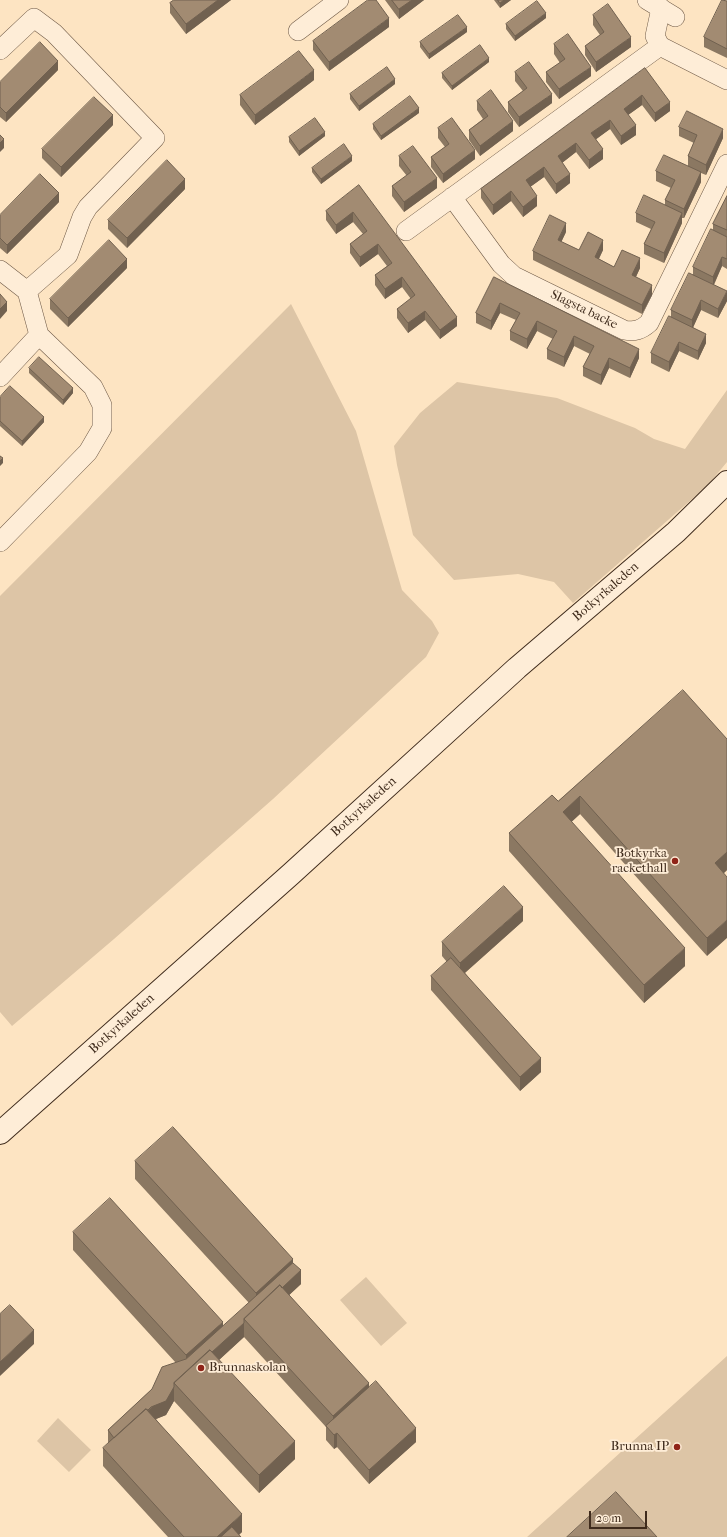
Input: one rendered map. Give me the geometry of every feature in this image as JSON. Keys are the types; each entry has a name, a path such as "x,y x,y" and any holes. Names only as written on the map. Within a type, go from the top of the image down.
{"main road":[{"name":"Botkyrkaleden","path":"0,1133 291,874 517,668 676,532 727,482"}],"street":[{"path":"298,31 339,0"},
{"path":"661,8 654,36 660,46 727,80"},
{"path":"0,50 34,18 54,33 155,138 88,206 82,217 68,255 27,291"},
{"path":"406,231 660,46"},
{"name":"Slagsta backe","path":"452,197 501,264 514,276 624,330 636,331 649,323 727,164"},
{"path":"0,270 27,291 39,335 94,387 102,404 102,428 88,452 0,542"},
{"path":"0,377 39,335"}],"shaded area":[{"path":"291,304 356,431 402,590 432,621 439,633 426,657 273,799 114,939 12,1026 0,1012 0,596"},
{"path":"457,382 557,398 635,428 654,439 685,449 727,390 727,462 707,486 573,603 554,582 518,574 454,580 413,535 394,446 420,413"},
{"path":"366,1277 407,1323 381,1346 340,1300"},
{"name":"Brunna IP","path":"727,1356 727,1537 527,1537"},
{"path":"58,1418 91,1450 69,1472 37,1441"}],"building":[{"path":"174,0 218,0 186,24 170,3"},
{"path":"368,0 376,0 389,18 329,62 313,41"},
{"path":"392,0 412,0 399,9"},
{"path":"722,0 727,1 727,49 704,37"},
{"path":"537,1 546,13 515,36 506,24"},
{"path":"608,4 631,37 596,62 585,46 604,32 593,15"},
{"path":"458,15 467,27 429,54 420,42"},
{"path":"568,34 591,67 559,89 546,72 565,59 554,44"},
{"path":"40,42 58,61 6,113 0,107 0,82"},
{"path":"480,45 489,58 452,86 442,73"},
{"path":"299,51 314,70 255,115 240,95"},
{"path":"529,62 552,94 519,117 508,102 527,88 515,72"},
{"path":"387,67 395,79 359,106 350,94"},
{"path":"645,68 670,102 655,113 642,95 624,109 636,125 621,136 610,120 591,133 603,149 589,160 576,143 558,156 570,174 556,184 544,167 526,180 537,196 523,207 511,191 493,205 481,189"},
{"path":"491,90 513,121 480,146 469,130 488,116 477,101"},
{"path":"410,96 419,108 381,136 373,124"},
{"path":"94,97 113,115 61,167 42,149"},
{"path":"687,111 723,129 706,165 688,156 697,135 679,127"},
{"path":"315,118 325,132 299,151 289,137"},
{"path":"452,118 475,150 443,174 431,157 449,144 438,128"},
{"path":"0,135 4,139 0,143"},
{"path":"344,144 352,156 321,179 312,168"},
{"path":"413,146 437,178 404,202 392,186 411,172 399,156"},
{"path":"664,155 701,172 684,209 665,200 675,180 656,171"},
{"path":"167,160 185,179 127,238 108,220"},
{"path":"40,174 59,193 7,245 0,238 0,215"},
{"path":"359,185 457,317 440,330 425,311 408,323 397,309 415,295 402,277 385,289 375,275 392,263 378,244 360,257 350,244 367,231 353,212 336,225 326,211"},
{"path":"644,195 682,213 664,253 644,244 655,222 636,213"},
{"path":"727,196 727,230 713,224"},
{"path":"550,215 566,223 558,240 579,250 588,232 603,240 595,257 614,267 622,250 640,258 632,275 652,285 642,305 533,251"},
{"path":"711,229 727,237 727,259 722,257 713,277 693,267"},
{"path":"109,240 127,259 68,318 50,299"},
{"path":"689,273 727,291 718,309 701,300 692,320 671,310"},
{"path":"494,277 639,349 630,368 609,358 601,375 583,367 594,346 574,336 564,357 547,349 557,331 537,321 527,339 510,331 520,313 500,303 491,321 476,313"},
{"path":"0,294 7,302 0,309"},
{"path":"669,316 706,334 698,351 679,342 669,362 651,353"},
{"path":"39,357 73,388 63,400 29,368"},
{"path":"10,386 44,417 22,441 0,421 0,397"},
{"name":"Botkyrka rackethall","path":"683,690 727,739 727,852 715,863 727,877 727,920 707,938 580,796 563,812 685,948 644,985 509,833 552,795 558,801"},
{"path":"504,886 523,907 460,963 442,942"},
{"path":"451,958 541,1058 520,1077 431,976"},
{"path":"173,1127 293,1259 256,1293 135,1161"},
{"path":"110,1198 223,1322 186,1355 73,1232"},
{"path":"293,1263 301,1270 282,1288 280,1285 244,1319 244,1323 212,1352 210,1350 174,1383 174,1387 166,1401 151,1407 148,1410 146,1409 114,1438 108,1430 152,1389 162,1367 186,1359"},
{"path":"280,1285 369,1383 333,1416 244,1319"},
{"path":"10,1305 34,1330 0,1362 0,1314"},
{"path":"210,1350 295,1441 259,1475 174,1383"},
{"path":"376,1381 416,1428 369,1470 337,1433 334,1435 326,1426"},
{"path":"146,1409 242,1514 217,1537 184,1537 103,1448"},
{"path":"616,1492 657,1537 567,1537"},
{"path":"232,1527 241,1537 221,1537"}],"place":[{"name":"Botkyrka rackethall","path":"675,861"},
{"name":"Brunnaskolan","path":"201,1368"},
{"name":"Brunna IP","path":"677,1447"}]}
